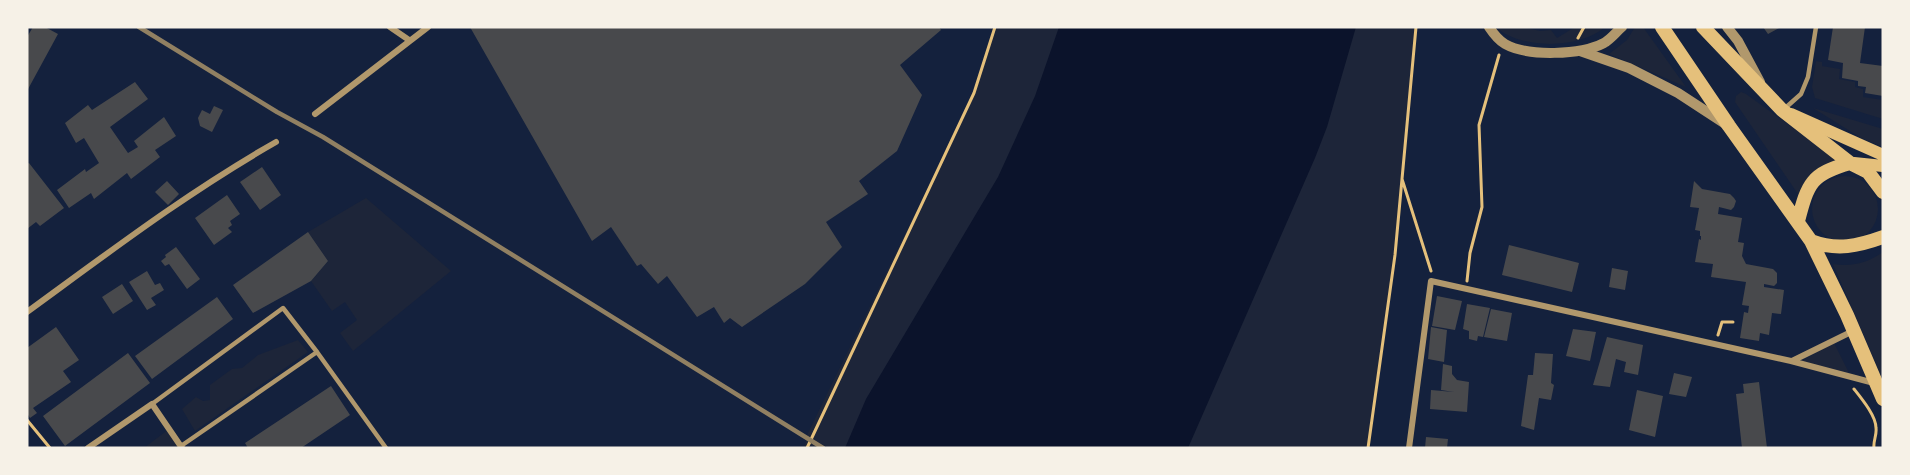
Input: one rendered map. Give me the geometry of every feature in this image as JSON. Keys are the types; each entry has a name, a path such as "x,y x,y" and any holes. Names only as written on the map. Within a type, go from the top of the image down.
{"main road":[{"path":"1662,27 1811,241 1883,399"},
{"path":"1703,27 1782,110 1850,162 1868,172 1883,192"},
{"path":"1782,110 1883,155"},
{"path":"1798,221 1808,188 1822,173 1850,162 1883,166"},
{"path":"1811,241 1824,246 1847,248 1880,235"}],"street":[{"path":"390,27 409,40"},
{"path":"315,114 428,27"},
{"path":"1489,27 1504,43 1548,52 1606,42 1622,27"},
{"path":"1727,27 1738,41 1766,92"},
{"path":"1577,48 1629,68 1677,93 1729,126"},
{"path":"27,312 146,225 230,168 276,142"},
{"path":"1409,448 1432,278 1791,361 1876,384"},
{"path":"1791,361 1853,330"},
{"path":"88,448 152,404 181,447"}],"lane":[{"path":"1782,110 1801,94 1808,77 1816,27"},
{"path":"152,404 283,308 386,448"},
{"path":"181,447 317,352"}],"path":[{"path":"807,448 974,93 994,27"},
{"path":"1368,448 1395,255 1416,27"},
{"path":"1577,48 1584,27"},
{"path":"1458,280 1467,286 1470,253 1482,207 1479,124 1504,43"},
{"path":"1402,179 1432,278"},
{"path":"1866,404 1876,428 1874,448"},
{"path":"28,423 50,448"}],"shaded area":[{"path":"997,27 1417,27 1395,255 1368,448 804,448 808,433 974,93"},
{"path":"1059,27 1356,27 1327,127 1315,158 1188,448 845,448 866,399 998,177 1035,96"},
{"path":"1496,27 1551,30 1557,38 1575,27 1605,27 1581,40 1550,44 1520,40"},
{"path":"1635,27 1643,27 1686,87 1609,54 1627,40"},
{"path":"1816,61 1822,62 1822,66 1840,69 1839,79 1855,82 1855,87 1863,89 1863,97 1883,100 1883,119 1815,98 1812,87"},
{"path":"1741,92 1839,161 1800,197 1735,102 1736,96"},
{"path":"1813,108 1883,129 1883,147 1861,138"},
{"path":"1845,176 1858,178 1868,186 1876,196 1878,209 1876,222 1868,232 1858,240 1845,242 1832,240 1822,232 1814,222 1812,209 1814,196 1822,186 1832,178"},
{"path":"366,198 451,271 353,351 340,333 357,320 345,302 332,311 311,281 328,261 308,232"},
{"path":"1883,252 1883,380 1833,264 1859,263"},
{"path":"298,340 308,352 195,431 182,409 196,397 203,401 210,400 210,385 232,369 242,368 258,355"},
{"path":"1834,343 1849,373 1801,361"},
{"path":"169,429 182,448 144,448"}],"building":[{"path":"33,27 45,27 58,34 27,91 27,37"},
{"path":"470,27 939,27 941,30 900,65 922,95 897,151 859,181 868,194 826,222 842,247 805,284 742,327 730,318 724,323 714,307 697,317 667,276 658,284 641,264 637,266 611,227 592,241"},
{"path":"1763,27 1781,27 1768,34"},
{"path":"1833,27 1865,27 1860,63 1883,66 1883,96 1865,93 1866,87 1858,86 1858,81 1842,78 1843,63 1828,60"},
{"path":"135,82 148,99 110,127 128,153 138,147 134,141 164,117 176,136 155,150 160,157 131,179 127,173 94,199 91,193 69,208 57,190 85,169 86,172 99,163 84,138 76,143 65,123 88,105 92,110"},
{"path":"214,106 223,110 212,132 200,126 198,118 202,110 210,114"},
{"path":"29,163 64,208 40,226 36,222 27,229 27,164"},
{"path":"262,167 281,195 260,210 240,182"},
{"path":"167,181 179,194 168,205 155,192"},
{"path":"1694,181 1702,189 1730,194 1734,198 1736,201 1731,210 1719,207 1718,214 1742,218 1738,242 1744,243 1742,256 1746,264 1773,269 1777,273 1777,283 1774,286 1764,284 1764,287 1784,290 1781,314 1772,313 1769,335 1760,333 1759,341 1740,338 1744,312 1748,313 1749,306 1742,305 1746,282 1711,277 1713,264 1695,262 1701,236 1700,231 1695,230 1699,208 1690,207"},
{"path":"227,195 240,214 230,221 232,225 228,228 232,232 214,245 195,218"},
{"path":"308,232 328,261 311,281 253,313 233,285"},
{"path":"1509,245 1579,263 1572,292 1502,275"},
{"path":"176,247 200,279 187,289 169,264 165,266 161,261"},
{"path":"1612,268 1628,271 1625,290 1609,287"},
{"path":"147,271 155,285 160,283 164,290 151,298 156,305 147,310 129,282"},
{"path":"122,284 133,301 113,314 102,297"},
{"path":"1437,296 1462,301 1455,330 1432,326"},
{"path":"217,297 233,319 152,379 135,356"},
{"path":"1467,304 1490,308 1483,337 1478,336 1477,341 1469,339 1469,331 1463,329"},
{"path":"1491,309 1512,313 1507,341 1484,337"},
{"path":"56,327 79,360 63,371 71,382 33,408 37,413 30,418 27,413 27,348"},
{"path":"1431,327 1447,330 1444,362 1428,359"},
{"path":"1573,329 1596,332 1590,361 1566,356"},
{"path":"1607,337 1643,345 1638,375 1624,372 1626,362 1616,359 1610,387 1593,385"},
{"path":"128,353 150,383 65,446 43,416"},
{"path":"1535,353 1553,354 1551,383 1554,385 1551,400 1539,398 1534,430 1521,426 1528,375 1533,375"},
{"path":"1443,364 1452,366 1452,374 1457,380 1469,382 1467,412 1430,409 1431,390 1454,392 1441,390"},
{"path":"1674,373 1692,377 1686,397 1669,394"},
{"path":"1759,382 1767,448 1742,448 1736,394 1744,393 1743,384"},
{"path":"331,386 350,415 301,448 248,448 245,443"},
{"path":"1637,390 1663,396 1655,437 1629,430"},
{"path":"1426,437 1448,439 1447,448 1425,448"}],"railway":[{"path":"139,27 277,112 323,137 823,448"}]}
